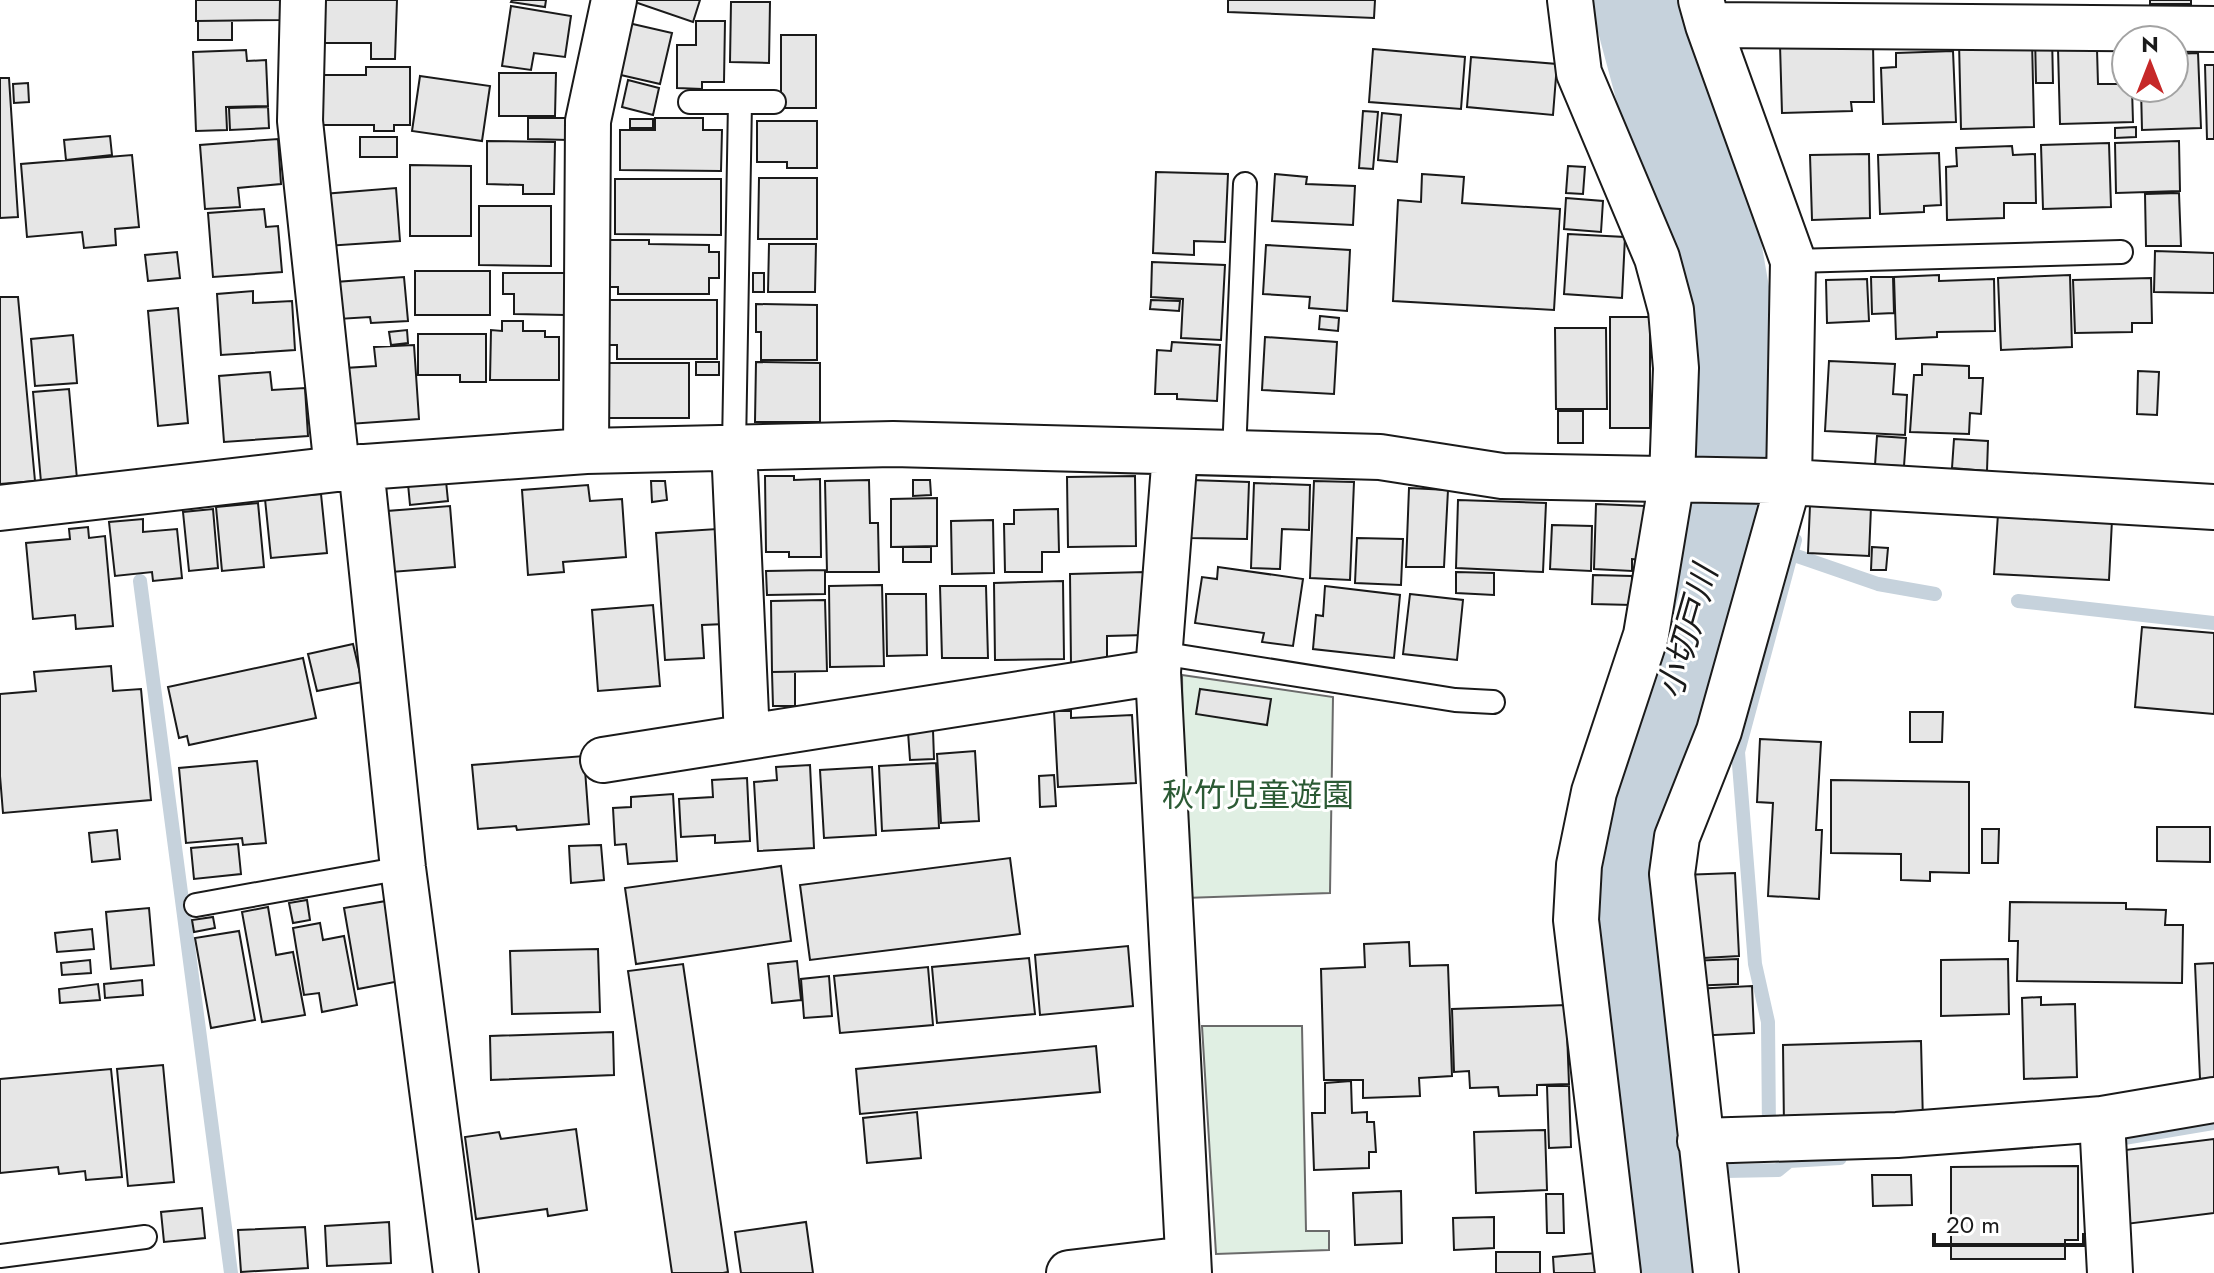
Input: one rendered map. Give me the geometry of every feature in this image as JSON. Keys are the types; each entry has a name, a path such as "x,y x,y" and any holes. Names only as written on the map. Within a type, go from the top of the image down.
{"street":[{"path":"303,0 300,121 456,1273"},
{"path":"586,451 588,121 614,0"},
{"path":"1570,0 1579,73 1657,258 1671,310 1676,368 1676,479 1646,635 1594,792 1579,865 1576,920 1618,1273"},
{"path":"1716,1273 1672,874 1677,837 1719,731 1780,481 1793,261 1704,13 2039,13 2214,29"},
{"path":"0,508 349,468 586,451 893,444 1380,457 1502,476 1780,481 2214,507"},
{"path":"734,447 747,737"},
{"path":"1069,1273 1188,1266 1159,662 1175,453"},
{"path":"603,760 1159,662"},
{"path":"1700,1141 1897,1135 2102,1119 2214,1100"},
{"path":"2102,1119 2110,1273"}],"lane":[{"path":"690,102 774,102"},
{"path":"734,447 740,102"},
{"path":"1234,454 1245,184"},
{"path":"1793,261 2121,252"},
{"path":"1159,662 1455,700 1493,702"},
{"path":"196,905 403,868"},
{"path":"0,1256 145,1237"}],"green space":[{"name":"秋竹児童遊園","path":"1182,675 1333,697 1330,893 1185,898"},
{"path":"1202,1026 1302,1026 1306,1231 1329,1231 1329,1250 1216,1254"}],"building":[{"path":"196,0 280,0 280,20 196,21"},
{"path":"320,0 397,0 395,59 371,59 371,43 320,43"},
{"path":"512,0 546,0 545,7"},
{"path":"629,0 700,0 693,22"},
{"path":"1228,0 1375,0 1374,18 1228,12"},
{"path":"2150,0 2191,0 2191,4 2150,4"},
{"path":"731,2 770,2 769,63 730,62"},
{"path":"511,6 571,16 565,57 534,53 531,70 502,66"},
{"path":"198,21 232,21 232,40 198,40"},
{"path":"696,21 725,21 724,82 702,82 702,89 677,88 677,45 696,45"},
{"path":"624,22 672,33 660,84 612,73"},
{"path":"781,35 816,35 816,108 781,108"},
{"path":"2035,35 2052,35 2053,83 2036,83"},
{"path":"2032,40 2034,127 1961,129 1959,42"},
{"path":"1873,43 1874,102 1851,102 1852,111 1782,113 1780,45"},
{"path":"1373,49 1465,57 1461,109 1369,102"},
{"path":"2058,49 2097,49 2098,84 2110,84 2110,104 2132,104 2133,122 2060,124"},
{"path":"246,50 247,61 266,60 268,106 226,107 227,130 196,131 193,52"},
{"path":"1953,51 1956,122 1883,124 1881,68 1896,67 1896,53"},
{"path":"2190,53 2198,53 2201,128 2142,130 2141,104 2190,104"},
{"path":"1471,57 1557,64 1553,115 1467,107"},
{"path":"2205,65 2214,65 2214,139 2207,139"},
{"path":"366,67 410,67 410,125 394,125 394,131 374,131 374,125 320,125 320,75 366,75"},
{"path":"499,73 556,73 555,116 499,116"},
{"path":"420,76 490,86 482,141 412,131"},
{"path":"0,78 9,78 18,217 0,218"},
{"path":"628,80 659,88 653,115 622,107"},
{"path":"28,83 29,102 14,103 13,84"},
{"path":"268,107 269,128 230,130 229,108"},
{"path":"1363,111 1378,112 1373,169 1359,168"},
{"path":"1382,113 1401,115 1397,162 1378,160"},
{"path":"528,118 569,118 569,140 528,139"},
{"path":"655,118 703,118 703,130 722,130 721,171 620,170 620,130 655,130"},
{"path":"630,119 653,119 653,128 630,128"},
{"path":"757,121 817,121 817,168 787,168 787,162 757,162"},
{"path":"2136,127 2136,137 2115,138 2115,128"},
{"path":"110,136 112,155 66,160 64,140"},
{"path":"360,137 397,137 397,157 360,157"},
{"path":"278,139 281,184 238,188 240,207 205,209 200,145"},
{"path":"487,141 555,142 554,194 523,194 523,185 487,184"},
{"path":"2179,141 2180,191 2116,193 2115,143"},
{"path":"2109,143 2111,207 2043,209 2041,145"},
{"path":"2012,146 2013,155 2035,154 2036,203 2004,203 2004,218 1947,220 1946,167 1957,166 1956,148"},
{"path":"1939,153 1941,205 1924,206 1924,212 1880,214 1878,155"},
{"path":"1869,154 1870,218 1812,220 1810,155"},
{"path":"132,155 139,227 115,229 116,245 84,248 82,232 27,237 21,164"},
{"path":"410,165 471,166 471,236 410,236"},
{"path":"1568,166 1585,167 1583,194 1566,193"},
{"path":"1156,172 1228,174 1225,242 1194,241 1194,255 1153,253"},
{"path":"1275,174 1307,177 1306,184 1355,186 1353,225 1272,221"},
{"path":"1422,174 1464,177 1462,203 1560,209 1554,310 1393,301 1398,200 1421,202"},
{"path":"759,178 817,178 817,239 758,239"},
{"path":"615,179 721,179 721,235 615,234"},
{"path":"396,188 400,241 326,246 323,194"},
{"path":"2179,193 2181,246 2146,246 2145,194"},
{"path":"1566,198 1603,201 1601,232 1564,229"},
{"path":"479,206 551,206 551,266 479,265"},
{"path":"264,209 266,227 278,226 282,272 213,277 208,213"},
{"path":"1568,234 1625,237 1622,298 1564,294"},
{"path":"604,240 709,245 709,252 719,252 719,278 709,278 709,294 618,294 618,287 604,287"},
{"path":"769,244 816,244 815,292 768,292"},
{"path":"1266,245 1350,250 1347,311 1309,308 1310,297 1263,294"},
{"path":"2155,251 2214,253 2214,293 2154,292"},
{"path":"177,252 180,278 148,281 145,255"},
{"path":"1152,262 1225,265 1221,340 1181,338 1183,299 1151,297"},
{"path":"415,271 490,271 490,315 415,315"},
{"path":"503,273 566,273 565,315 514,314 514,294 503,294"},
{"path":"753,273 764,273 764,292 753,292"},
{"path":"1939,275 1939,281 1994,279 1995,331 1937,332 1937,337 1896,339 1894,277"},
{"path":"2070,275 2072,347 2001,350 1998,278"},
{"path":"404,277 408,321 371,323 370,317 338,319 335,282"},
{"path":"1871,277 1893,277 1894,313 1872,314"},
{"path":"2151,278 2152,323 2132,323 2132,332 2075,333 2073,280"},
{"path":"1867,279 1869,321 1827,323 1826,280"},
{"path":"253,291 253,303 292,301 295,350 221,355 217,294"},
{"path":"0,297 18,297 35,481 0,484"},
{"path":"604,300 717,300 717,359 617,359 617,345 604,345"},
{"path":"1151,300 1180,301 1179,311 1150,309"},
{"path":"756,304 817,305 817,360 761,360 761,332 756,332"},
{"path":"178,308 188,423 158,426 148,311"},
{"path":"1320,316 1339,318 1338,331 1319,329"},
{"path":"1610,317 1650,317 1650,428 1610,428"},
{"path":"502,321 523,321 523,331 545,331 545,337 559,337 559,380 490,380 491,330 502,331"},
{"path":"1555,328 1606,328 1607,409 1556,409"},
{"path":"407,330 408,343 391,345 389,332"},
{"path":"418,334 486,334 486,382 460,382 460,375 418,375"},
{"path":"73,335 77,383 35,386 31,339"},
{"path":"1265,337 1337,342 1334,394 1262,390"},
{"path":"1172,342 1220,345 1217,401 1177,399 1177,394 1155,394 1157,350 1171,351"},
{"path":"414,345 419,419 349,424 345,368 376,366 374,347"},
{"path":"1829,361 1895,364 1893,394 1907,395 1905,435 1825,431"},
{"path":"696,362 719,362 719,375 696,375"},
{"path":"756,362 820,363 820,422 755,422"},
{"path":"603,363 689,363 689,418 603,418"},
{"path":"1922,364 1969,366 1969,378 1983,378 1981,414 1970,413 1969,434 1910,432 1914,375 1922,375"},
{"path":"2138,371 2159,372 2157,415 2137,414"},
{"path":"270,372 272,390 305,388 308,436 224,442 219,376"},
{"path":"69,389 77,479 41,482 33,392"},
{"path":"1558,411 1583,411 1583,443 1558,443"},
{"path":"1877,436 1906,438 1904,466 1875,465"},
{"path":"1954,439 1988,441 1987,471 1952,468"},
{"path":"765,476 794,476 794,480 820,479 821,557 789,557 789,552 766,552"},
{"path":"1135,476 1136,546 1068,547 1067,477"},
{"path":"869,480 870,523 878,523 879,572 827,572 825,481"},
{"path":"913,480 930,480 931,495 913,496"},
{"path":"1191,480 1249,482 1247,539 1189,538"},
{"path":"446,481 448,501 410,505 408,484"},
{"path":"651,481 665,481 667,500 652,502"},
{"path":"1314,481 1354,482 1350,580 1310,578"},
{"path":"1254,483 1310,485 1309,530 1282,529 1280,569 1251,568"},
{"path":"588,485 590,501 622,499 626,557 563,562 564,572 528,575 522,490"},
{"path":"1409,488 1448,490 1444,567 1406,567"},
{"path":"321,494 327,553 271,558 265,499"},
{"path":"937,498 937,546 891,547 891,499"},
{"path":"1458,500 1546,503 1543,572 1456,568"},
{"path":"258,503 264,567 222,571 216,507"},
{"path":"1596,504 1645,506 1643,560 1632,559 1632,571 1594,569"},
{"path":"1810,505 1871,507 1869,556 1808,553"},
{"path":"450,506 455,567 391,572 387,511"},
{"path":"213,509 218,568 189,571 183,512"},
{"path":"1058,509 1059,552 1042,552 1042,572 1005,572 1004,524 1014,524 1014,510"},
{"path":"1998,514 2112,520 2109,580 1994,574"},
{"path":"143,519 143,532 177,529 182,578 153,581 152,572 115,576 109,522"},
{"path":"993,520 994,573 952,574 951,521"},
{"path":"1552,525 1592,526 1591,571 1550,569"},
{"path":"88,527 89,538 105,536 113,626 76,629 75,615 33,619 26,543 70,539 69,529"},
{"path":"717,529 725,624 702,625 704,658 665,660 656,533"},
{"path":"1357,538 1403,539 1401,585 1355,583"},
{"path":"903,547 931,547 931,562 903,562"},
{"path":"1872,547 1888,548 1886,570 1871,570"},
{"path":"1218,567 1303,579 1293,646 1262,642 1264,633 1195,623 1202,577 1217,579"},
{"path":"825,570 825,594 767,595 766,571"},
{"path":"1145,572 1145,635 1107,636 1107,666 1071,666 1070,574"},
{"path":"1456,572 1494,573 1494,595 1456,593"},
{"path":"1593,575 1632,576 1632,605 1592,604"},
{"path":"1063,581 1064,659 995,660 994,583"},
{"path":"882,585 884,666 830,667 829,586"},
{"path":"940,586 986,586 988,658 942,658"},
{"path":"1325,586 1400,595 1394,658 1313,649 1316,615 1323,616"},
{"path":"886,594 926,594 927,655 887,656"},
{"path":"1410,594 1463,600 1457,660 1403,654"},
{"path":"825,600 827,671 772,672 771,601"},
{"path":"653,605 660,686 598,691 592,610"},
{"path":"2142,627 2214,633 2214,714 2135,707"},
{"path":"353,644 362,682 317,691 308,654"},
{"path":"303,658 316,718 189,745 187,736 179,738 168,687"},
{"path":"111,666 113,691 141,689 151,800 3,813 0,694 36,691 34,672"},
{"path":"772,672 795,672 795,706 773,706"},
{"path":"1200,689 1271,699 1267,725 1196,714"},
{"path":"1054,711 1071,711 1071,718 1132,715 1136,783 1058,787"},
{"path":"1910,712 1943,712 1942,742 1910,742"},
{"path":"933,730 934,759 910,760 908,732"},
{"path":"1760,739 1821,742 1816,830 1822,830 1819,899 1768,896 1773,803 1757,802"},
{"path":"975,751 979,821 941,823 937,754"},
{"path":"584,756 589,824 517,830 516,826 478,829 472,765"},
{"path":"257,761 266,843 243,845 242,838 186,843 179,768"},
{"path":"936,763 939,828 882,831 879,766"},
{"path":"810,765 814,848 758,851 754,782 777,780 776,767"},
{"path":"872,767 876,835 824,838 820,770"},
{"path":"1054,775 1056,806 1040,807 1039,776"},
{"path":"747,778 750,841 715,843 715,835 681,837 679,799 713,797 712,780"},
{"path":"1831,780 1969,782 1969,873 1930,872 1930,881 1901,880 1901,854 1831,853"},
{"path":"673,794 677,861 628,864 626,844 615,845 613,808 631,807 631,797"},
{"path":"2157,827 2210,827 2210,862 2157,861"},
{"path":"1982,829 1999,829 1998,863 1982,863"},
{"path":"117,830 120,859 92,862 89,833"},
{"path":"238,844 241,874 194,879 191,848"},
{"path":"601,845 604,880 571,883 569,846"},
{"path":"1010,858 1020,934 810,960 800,885"},
{"path":"781,866 791,941 636,964 625,888"},
{"path":"1735,873 1739,956 1685,959 1681,875"},
{"path":"307,900 310,920 293,923 289,903"},
{"path":"386,901 400,981 358,989 344,908"},
{"path":"2010,902 2126,903 2126,909 2166,910 2165,925 2183,925 2182,983 2017,981 2018,941 2009,941"},
{"path":"268,907 276,955 293,952 305,1015 262,1022 242,912"},
{"path":"149,908 154,965 111,969 106,912"},
{"path":"213,917 215,928 194,932 192,920"},
{"path":"320,923 323,940 344,936 357,1005 322,1012 319,993 304,995 293,928"},
{"path":"92,929 94,949 57,952 55,933"},
{"path":"239,931 255,1020 211,1028 195,938"},
{"path":"1409,942 1410,966 1448,965 1452,1076 1419,1078 1420,1096 1363,1098 1363,1080 1324,1080 1321,969 1365,967 1364,944"},
{"path":"1128,946 1133,1006 1040,1015 1035,955"},
{"path":"598,949 600,1012 512,1014 510,951"},
{"path":"1029,958 1035,1014 937,1023 932,967"},
{"path":"1738,959 1738,984 1689,986 1688,961"},
{"path":"2008,959 2009,1014 1941,1016 1941,960"},
{"path":"90,960 91,973 62,975 61,963"},
{"path":"797,961 801,1000 772,1003 768,964"},
{"path":"2214,963 2214,1078 2200,1079 2195,964"},
{"path":"683,964 728,1272 723,1273 672,1273 628,971"},
{"path":"928,967 933,1025 840,1033 834,976"},
{"path":"829,976 832,1016 804,1018 801,979"},
{"path":"142,980 143,995 105,998 104,984"},
{"path":"98,984 100,1000 60,1003 59,989"},
{"path":"1752,986 1754,1033 1695,1036 1693,989"},
{"path":"2041,997 2041,1005 2075,1004 2077,1077 2024,1079 2022,998"},
{"path":"1566,1005 1569,1084 1537,1085 1537,1095 1499,1096 1498,1087 1470,1088 1469,1071 1454,1072 1452,1009"},
{"path":"613,1032 614,1075 491,1080 490,1036"},
{"path":"1921,1041 1923,1123 1784,1127 1783,1045"},
{"path":"1096,1046 1100,1092 860,1114 856,1069"},
{"path":"163,1065 174,1182 128,1186 117,1069"},
{"path":"111,1069 122,1177 86,1180 85,1171 59,1174 58,1167 0,1173 0,1079"},
{"path":"1351,1081 1352,1113 1367,1112 1367,1122 1374,1122 1376,1152 1369,1152 1369,1168 1314,1170 1312,1113 1325,1113 1325,1083"},
{"path":"1547,1086 1569,1086 1571,1147 1549,1148"},
{"path":"917,1112 921,1158 867,1163 863,1118"},
{"path":"576,1129 587,1210 548,1216 547,1209 476,1219 465,1137 499,1132 501,1139"},
{"path":"1545,1130 1547,1190 1476,1193 1474,1132"},
{"path":"2214,1139 2214,1213 2126,1224 2117,1151"},
{"path":"2078,1166 2078,1240 2065,1240 2065,1259 1951,1259 1951,1167"},
{"path":"1872,1175 1911,1175 1912,1205 1873,1206"},
{"path":"1401,1191 1402,1243 1355,1245 1353,1193"},
{"path":"1546,1194 1563,1194 1564,1233 1547,1233"},
{"path":"202,1208 205,1238 164,1242 161,1212"},
{"path":"1494,1217 1494,1248 1454,1250 1453,1218"},
{"path":"389,1222 391,1263 327,1266 325,1226"},
{"path":"806,1222 813,1273 741,1273 735,1232"},
{"path":"305,1227 308,1268 241,1272 238,1230"},
{"path":"1496,1252 1540,1252 1540,1273 1496,1273"},
{"path":"1596,1253 1597,1273 1554,1273 1553,1257"}],"waterway":[{"name":"小切戸川","path":"1636,0 1661,93 1715,239 1733,342 1719,521 1634,815 1624,921 1668,1273"},
{"path":"1769,1131 1768,1022 1755,964 1738,752 1795,540"},
{"path":"1791,554 1878,584 1935,594"},
{"path":"140,581 231,1273"},
{"path":"2018,601 2214,623"},
{"path":"2124,1138 2214,1123"},
{"path":"1712,1164 1725,1171 1778,1170 1789,1161 1840,1158"},
{"path":"1653,1167 1689,1165"}]}
